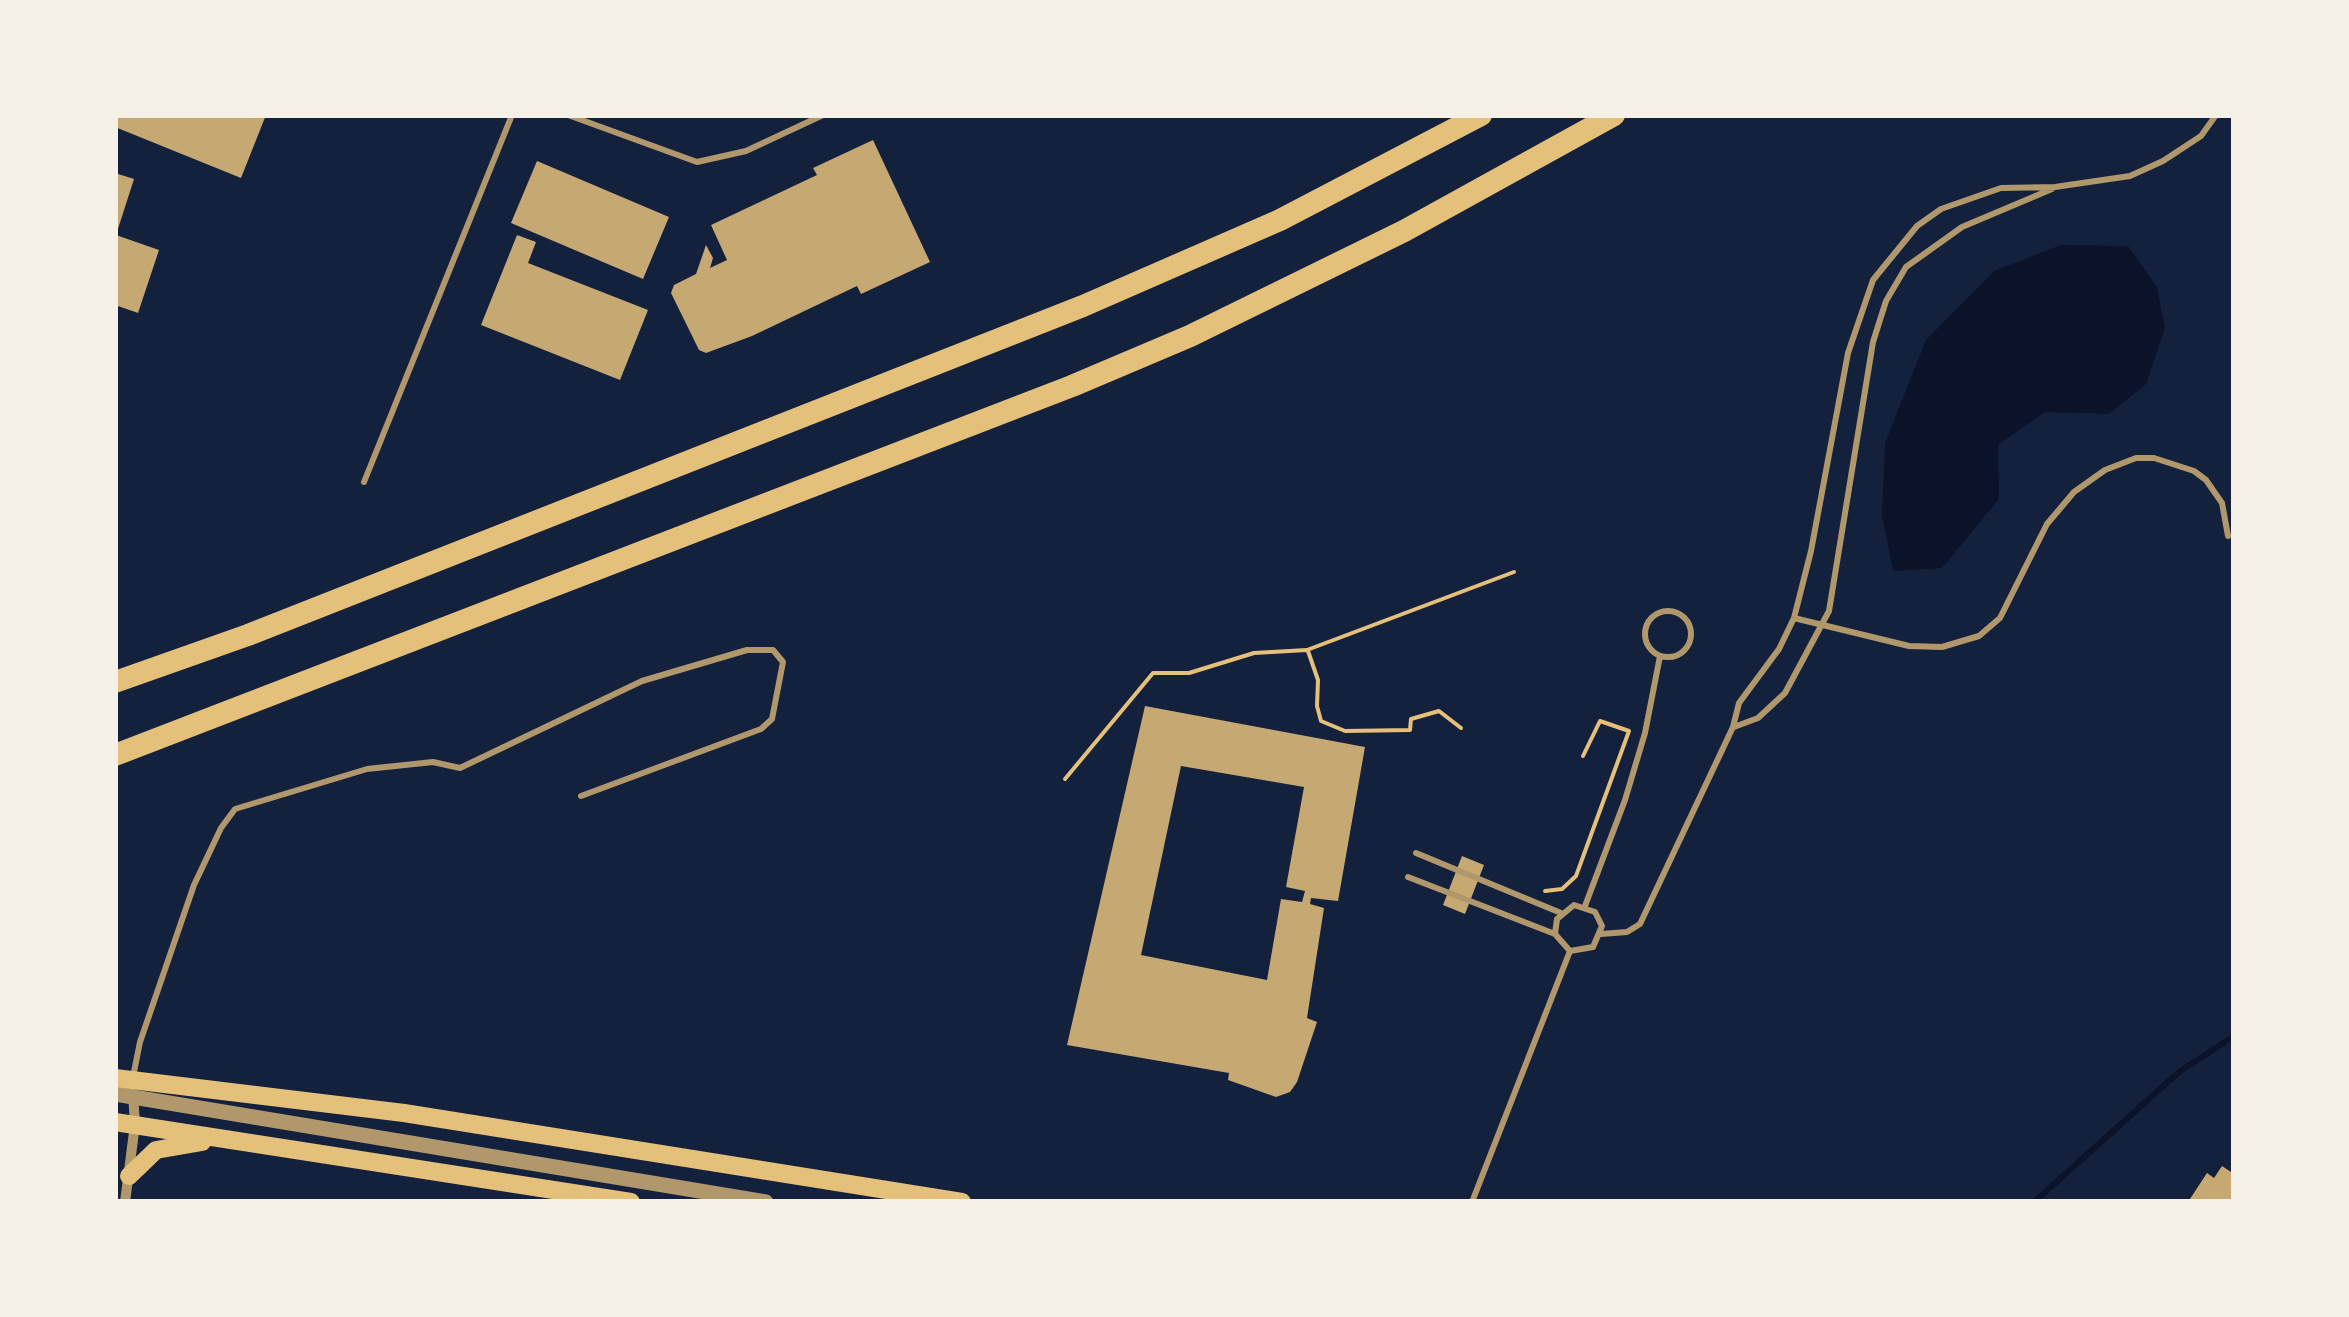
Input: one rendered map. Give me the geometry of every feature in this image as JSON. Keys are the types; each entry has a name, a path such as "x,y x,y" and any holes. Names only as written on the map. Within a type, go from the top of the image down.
{"highway":[{"path":"115,682 248,634 1083,306 1280,220 1481,115"},
{"path":"115,755 1139,357 1404,231 1614,115"}],"main road":[{"path":"124,1078 404,1113 962,1202"},
{"path":"115,1122 631,1202"},
{"path":"129,1176 166,1145 238,1140"}],"street":[{"path":"124,1078 135,1124 125,1202"},
{"path":"115,1094 766,1202"}],"lane":[{"path":"364,482 512,115"},
{"path":"568,115 697,162 734,155 823,115"},
{"path":"1570,951 1586,951 1602,934 1627,932 1640,924 1733,727 1739,703 1779,649 1794,618 1811,551 1848,353 1873,280 1917,226 1940,209 2001,188 2055,187 2130,176 2202,136 2216,115"},
{"path":"1733,727 1758,718 1785,693 1822,626 1834,592 1857,429 1886,302 1906,267 1962,226 2055,187"},
{"path":"1794,618 1909,646 1942,647 1979,636 2007,607 2047,524 2074,492 2105,470 2136,458 2154,458 2194,471 2206,480 2222,503 2228,536"},
{"path":"1671,610 1689,624 1691,639 1675,656 1660,656 1645,639 1646,624 1656,613 1671,610"},
{"path":"124,1078 194,885 221,828 235,809 367,769 434,762 460,768 642,681 747,650 773,650 783,662 772,719 761,729 580,796"},
{"path":"1585,906 1625,800 1645,733 1660,656"},
{"path":"1416,853 1560,913"},
{"path":"1408,877 1556,934 1570,951"},
{"path":"1556,934 1560,913 1574,905 1585,906 1600,918 1602,934"},
{"path":"1472,1202 1570,951"}],"path":[{"path":"1065,779 1153,673 1189,673 1254,653 1307,650 1514,572"},
{"path":"1307,650 1318,680 1316,706 1321,721 1345,731 1410,730 1411,719 1439,712 1461,728"},
{"path":"1540,904 1546,890 1562,889 1576,876 1629,731 1600,721 1583,756"}],"water":[{"path":"2061,245 2128,246 2157,287 2165,328 2146,384 2109,414 2045,412 1998,445 1999,499 1942,568 1893,571 1882,515 1885,443 1926,340 1994,271"}],"building":[{"path":"115,115 266,115 241,178 115,127"},
{"path":"873,140 930,262 861,294 857,286 752,336 706,353 699,350 671,293 674,285 696,274 706,245 713,258 710,268 727,260 711,225 817,175 813,168"},
{"path":"537,161 669,217 643,279 511,223"},
{"path":"115,173 134,179 116,235 159,250 138,313 115,305"},
{"path":"517,235 536,242 528,263 648,310 620,380 481,325"},
{"path":"1145,706 1365,747 1338,901 1311,898 1310,904 1324,908 1307,1018 1317,1022 1290,1092 1276,1097 1228,1080 1229,1073 1067,1045","holes":["1181,766 1304,787 1286,887 1305,891 1302,902 1281,899 1267,980 1141,955"]},
{"path":"1462,856 1484,865 1465,914 1443,905"},
{"path":"2222,1166 2234,1174 2234,1202 2188,1202 2207,1173 2214,1178"}],"waterway":[{"path":"2034,1202 2179,1072 2234,1036"}]}
